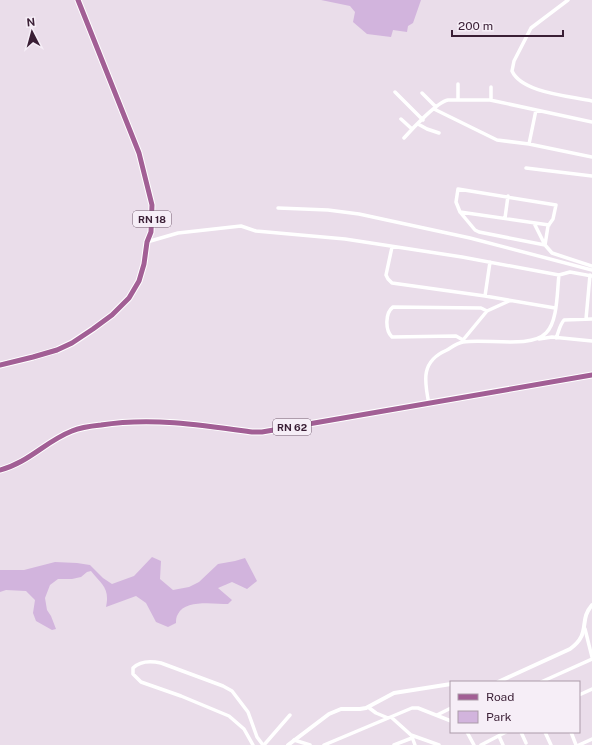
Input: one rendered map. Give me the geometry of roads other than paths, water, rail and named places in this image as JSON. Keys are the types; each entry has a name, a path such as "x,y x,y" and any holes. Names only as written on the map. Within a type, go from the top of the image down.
{"main road":[{"name":"RN 18","path":"0,365 57,350 88,333 112,315 129,298 139,281 144,264 147,242 151,232 152,205 139,153 78,0"},
{"name":"RN 62","path":"0,470 27,459 59,436 87,427 119,422 181,423 262,432 592,376"}],"street":[{"path":"568,0 531,28 514,61 512,71 518,78 534,88 592,101"},
{"path":"458,84 458,100"},
{"path":"491,87 491,100"},
{"path":"395,92 423,120"},
{"path":"422,93 435,108 493,138 592,157"},
{"path":"404,138 435,108 445,101 491,100 592,122"},
{"path":"529,144 536,110"},
{"path":"401,119 412,129"},
{"path":"418,124 439,133"},
{"path":"526,168 592,176"},
{"path":"458,189 556,205 553,219 549,224 545,245 475,230 460,212 456,202 458,189"},
{"path":"505,218 508,196"},
{"path":"278,208 328,210 359,214 470,238 592,270"},
{"path":"460,212 549,224"},
{"path":"534,223 545,245 552,253 592,266"},
{"path":"147,242 178,233 241,226 256,231 339,238 490,262 559,275 570,272 591,275 590,295 586,319"},
{"path":"392,247 386,275 392,283 485,296 555,308"},
{"path":"485,296 490,262"},
{"path":"538,339 547,333 550,328 555,308 559,275"},
{"path":"429,404 425,382 429,363 437,354 462,341 487,310 509,301"},
{"path":"487,310 481,308 393,307 389,310 387,316 388,331 392,336 456,336 462,341 523,342 556,338 592,341"},
{"path":"556,338 559,333 560,325 564,320 592,319"},
{"path":"543,681 592,658 585,629 588,609 592,605"},
{"path":"500,681 570,649 578,644 585,629"},
{"path":"253,745 244,729 228,716 181,696 141,682 135,677 132,671 133,668 137,664 141,663 161,663 228,688 244,706 257,737 263,745 290,715"},
{"path":"288,745 335,710 360,709 368,707 394,693 450,684"},
{"path":"580,695 592,689"},
{"path":"368,707 376,713 389,718 412,736 439,745"},
{"path":"324,745 415,708 450,721"},
{"path":"437,715 450,708"},
{"path":"468,733 474,745"},
{"path":"481,745 504,733"},
{"path":"521,733 526,743"},
{"path":"545,733 551,745"},
{"path":"571,733 576,745"},
{"path":"394,745 412,736"},
{"path":"412,736 415,745"},
{"path":"499,736 503,745"},
{"path":"579,745 592,739"},
{"path":"294,740 310,745"}]}
